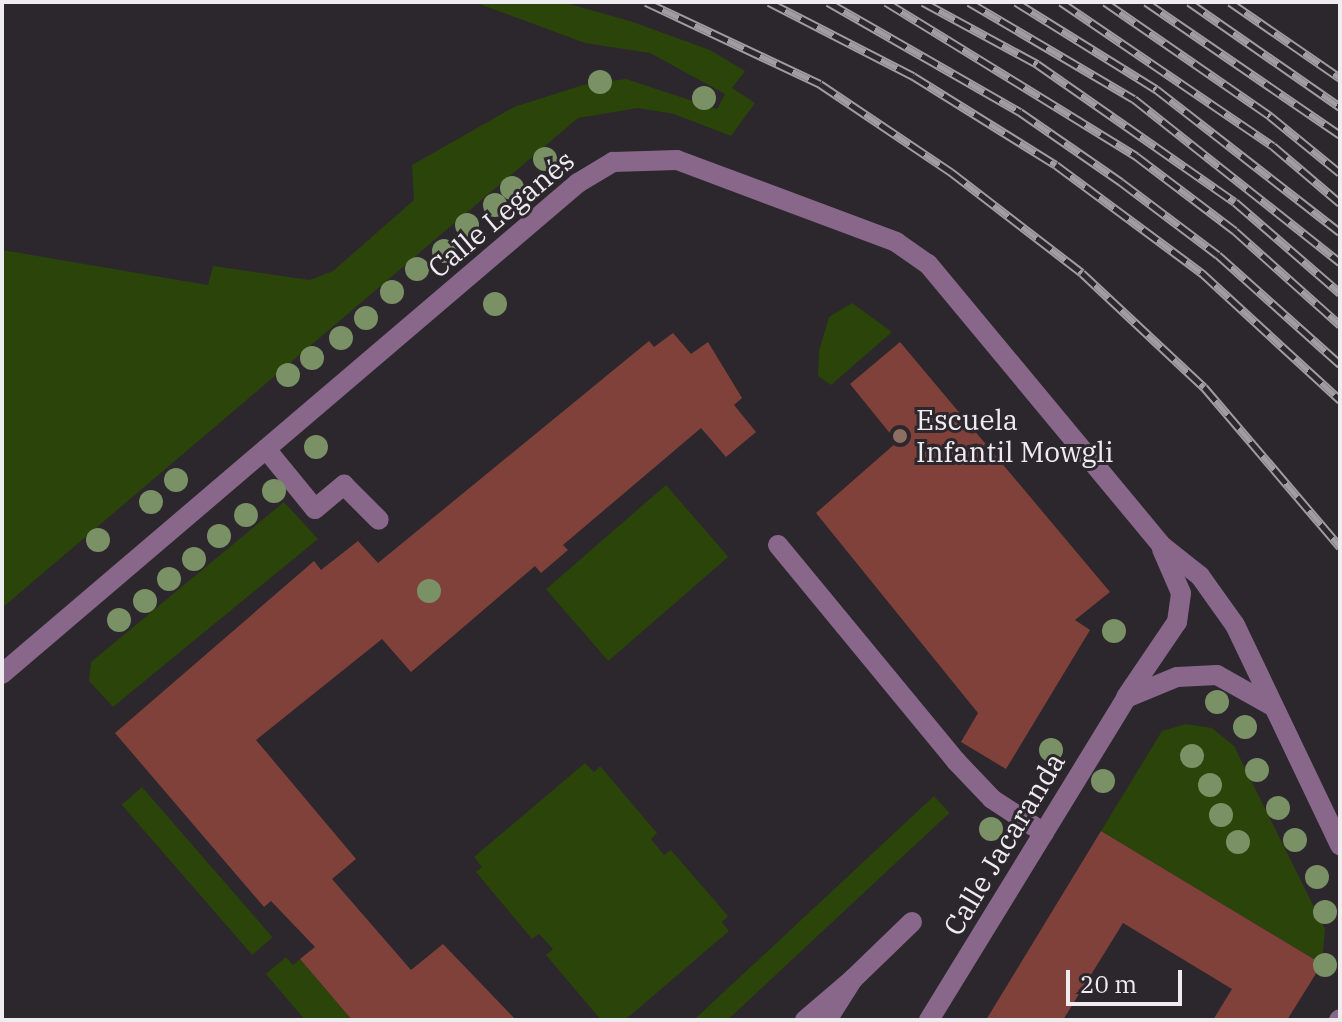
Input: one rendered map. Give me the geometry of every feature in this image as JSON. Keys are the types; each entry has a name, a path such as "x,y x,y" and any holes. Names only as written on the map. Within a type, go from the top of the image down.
{"street":[{"name":"Calle Leganés","path":"2,674 593,171 645,157 677,160 896,242 928,264 1161,545"},
{"path":"266,449 315,509 344,485 379,520"},
{"path":"778,545 956,761 992,799 1044,833"},
{"path":"1161,545 1200,576 1235,625 1340,845"},
{"name":"Calle Jacaranda","path":"929,1020 1126,698 1177,622 1181,593 1161,545"},
{"path":"1126,698 1177,677 1217,675 1277,709"},
{"path":"805,1020 912,922"},
{"path":"827,1020 853,979"}],"green space":[{"path":"474,2 562,2 630,21 710,50 745,71 732,88 755,103 731,136 674,114 638,108 578,118 2,608 2,250 208,285 213,266 310,280 333,271 414,200 412,165 514,107 583,85 626,79 717,109 725,94 650,53 585,43"},
{"path":"852,303 892,332 831,385 818,376 819,351 829,317"},
{"path":"666,485 728,557 608,661 546,589"},
{"path":"284,502 318,539 113,707 89,681 91,662"},
{"path":"1186,724 1212,728 1234,746 1325,929 1322,964 1101,831 1162,731"},
{"path":"585,763 594,772 600,766 657,833 651,839 664,855 671,850 728,916 722,922 729,931 625,1020 601,1020 546,955 553,949 539,934 532,939 476,872 482,867 474,857"},
{"path":"142,787 273,937 252,955 122,805"},
{"path":"934,796 950,813 728,1020 694,1020"},
{"path":"286,957 293,965 300,959 352,1020 305,1020 266,974"}],"building":[{"path":"673,333 691,354 708,342 742,398 734,405 756,432 726,457 701,428 563,545 568,550 541,573 535,566 411,672 382,639 256,740 356,859 332,879 411,970 443,944 516,1020 352,1020 300,959 315,947 271,901 264,907 115,733 314,561 321,570 358,541 378,563 649,341 654,347"},
{"path":"900,342 1110,592 1075,620 1090,630 1006,769 961,742 978,713 816,513 897,442 850,384"},
{"path":"1101,831 1322,964 1287,1020 1213,1020 1232,989 1123,923 1063,1020 986,1020"}],"railway":[{"path":"646,2 820,84 951,172 1082,273 1204,387 1340,547"},
{"path":"769,2 913,76 1056,165 1202,273 1340,400"},
{"path":"828,2 1020,112 1121,182 1218,255 1340,364"},
{"path":"886,2 1136,156 1235,231 1340,325"},
{"path":"923,2 1037,64 1235,202 1340,293"},
{"path":"969,2 1134,99 1340,262"},
{"path":"1016,2 1156,89 1340,232"},
{"path":"1061,2 1273,146 1340,203"},
{"path":"1105,2 1270,116 1340,173"},
{"path":"1146,2 1340,135"},
{"path":"1189,2 1340,107"},
{"path":"1230,2 1340,78"}],"place":[{"name":"Escuela Infantil Mowgli","path":"900,436"}]}
